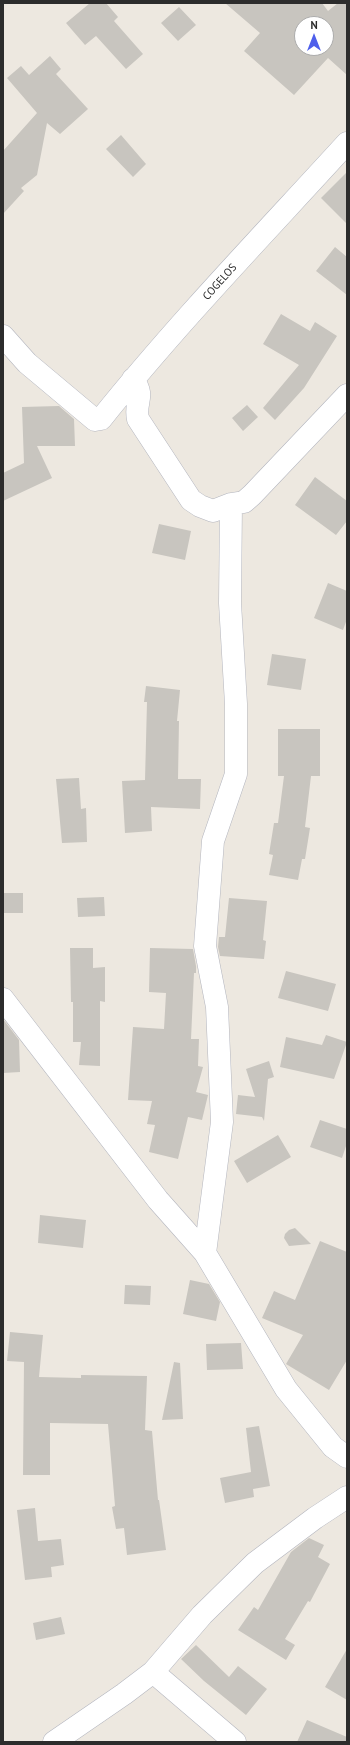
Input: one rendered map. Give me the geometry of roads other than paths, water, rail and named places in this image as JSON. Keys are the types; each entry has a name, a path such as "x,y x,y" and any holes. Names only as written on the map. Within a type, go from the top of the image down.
{"street":[{"name":"COGELOS","path":"3,336 27,363 95,420 101,419 133,379 347,143"},
{"path":"133,379 140,391 137,413 138,419 191,500 200,506 213,511 231,504 244,502 347,396"},
{"path":"205,1252 222,1122 217,1007 205,946 213,841 236,774 236,704 230,603 231,504"},
{"path":"3,999 158,1200 205,1252 286,1389 333,1447 347,1457"},
{"path":"54,1742 124,1694 153,1672 202,1615 255,1563 315,1518 347,1497"},
{"path":"153,1672 235,1742"}]}
